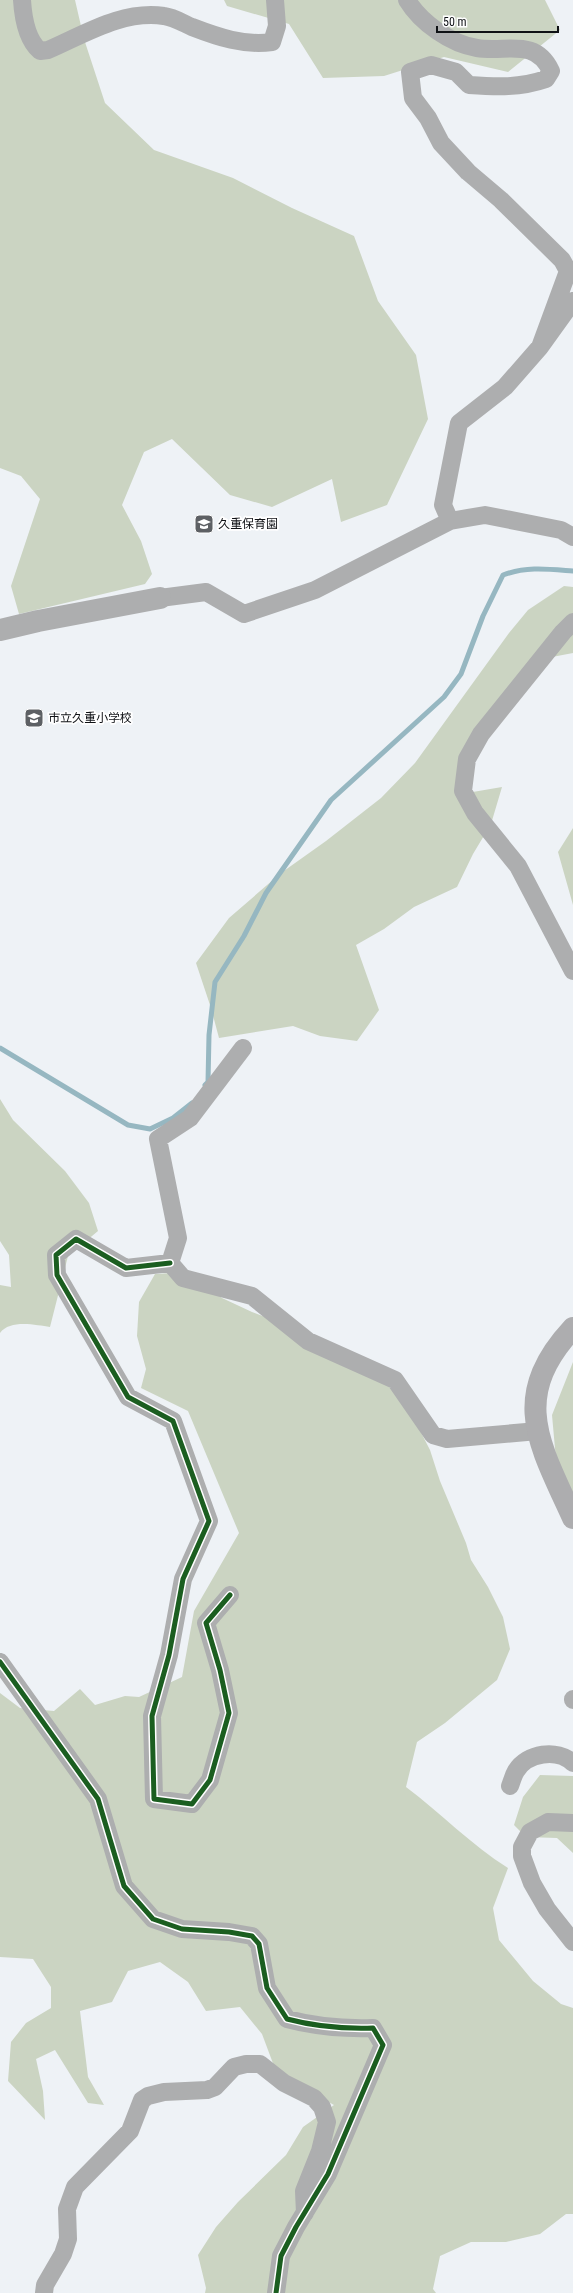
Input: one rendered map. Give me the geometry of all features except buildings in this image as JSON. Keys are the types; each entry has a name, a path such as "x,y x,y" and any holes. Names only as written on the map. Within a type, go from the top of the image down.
{"main road":[{"path":"573,1328 547,1361 539,1379 536,1398 538,1431 551,1468 573,1518"}],"street":[{"path":"22,0 28,30 35,46 40,50 48,50 118,19 131,16 164,16 197,29 244,44 272,42 277,26 275,0"},
{"path":"407,0 432,27 452,40 477,48 529,49 540,55 551,71 546,79 528,86 507,88 469,85 456,72 431,65 410,72 413,98 428,118 442,143 468,172 501,200 562,260 568,271 540,347"},
{"path":"450,521 443,504 459,423 505,387 540,347 573,301"},
{"path":"0,630 38,621 160,598 206,592 244,614 315,590 450,521 485,515 561,530 573,537"},
{"path":"573,622 563,632 481,734 467,759 463,792 475,813 518,866 573,971"},
{"path":"170,1263 178,1238 158,1139 190,1118 243,1048"},
{"path":"170,1263 126,1268 76,1239 56,1255 57,1274 128,1397 174,1421 209,1522 182,1580 169,1655 152,1716 154,1799 192,1804 210,1780 229,1713 220,1670 206,1623 230,1595"},
{"path":"170,1263 183,1278 252,1296 308,1341 395,1380 433,1435 448,1439 538,1431"},
{"path":"0,1662 98,1799 124,1886 153,1919 182,1930 229,1932 252,1936 259,1944 267,1988 287,2019 313,2026 338,2029 373,2028 383,2045 328,2174 281,2256 276,2293"},
{"path":"510,1786 516,1770 533,1757 547,1754 559,1755 573,1763"},
{"path":"573,1824 548,1822 530,1832 522,1847 522,1856 532,1883 547,1909 573,1942"},
{"path":"44,2293 45,2285 63,2254 68,2239 67,2209 75,2187 130,2131 142,2100 148,2096 164,2092 207,2090 215,2087 234,2067 246,2064 260,2064 284,2083 314,2098 322,2107 327,2122 320,2151 304,2191 305,2214"}],"green space":[{"path":"0,0 75,0 84,39 105,103 154,150 233,178 292,208 354,236 378,301 416,355 428,419 387,505 341,522 332,479 272,507 230,495 172,439 144,452 122,505 141,541 152,574 145,584 19,614 11,586 40,499 21,476 0,468"},
{"path":"224,0 545,0 560,30 508,72 444,57 384,76 323,78 289,24 227,6"},
{"path":"564,586 573,587 573,653 552,657 481,729 461,794 502,787 491,824 473,854 457,887 414,907 384,929 356,945 379,1010 357,1041 320,1036 293,1026 219,1038 196,963 229,918 281,873 326,841 381,798 415,763 509,633 528,610"},
{"path":"573,828 573,905 558,852"},
{"path":"0,1099 13,1120 65,1171 89,1203 98,1231 68,1256 50,1327 31,1324 17,1324 4,1329 0,1333 0,1285 11,1287 9,1255 0,1241"},
{"path":"189,1272 222,1298 281,1323 368,1372 395,1391 414,1419 430,1450 440,1481 466,1543 471,1560 488,1587 503,1617 510,1649 497,1680 445,1723 417,1742 406,1787 481,1849 508,1868 493,1908 499,1940 533,1981 561,2004 573,2008 573,2214 566,2214 540,2234 506,2242 471,2242 440,2256 433,2289 436,2293 205,2293 206,2288 198,2255 216,2227 238,2202 286,2155 303,2127 334,2105 302,2087 274,2066 262,2034 240,2007 206,2011 188,1982 160,1962 128,1971 112,2002 80,2011 88,2077 104,2105 88,2103 55,2050 36,2059 43,2091 45,2120 8,2081 11,2042 26,2023 51,2008 51,1987 33,1959 0,1957 0,1693 20,1708 54,1711 80,1689 95,1705 125,1696 139,1697 182,1677 194,1611 239,1533 188,1411 141,1388 146,1369 137,1336 139,1302 155,1274"},
{"path":"573,1362 573,1506 558,1482 552,1415"},
{"path":"540,1775 573,1776 573,1853 557,1838 526,1837 514,1825 523,1797"}],"waterway":[{"path":"205,1085 208,1082 209,1035 215,982 244,936 266,893 331,800 444,697 461,674 483,616 503,575 529,569 573,571"},
{"path":"0,1048 128,1125 150,1129 173,1118 192,1103"}],"cycle path":[{"path":"170,1263 126,1268 76,1239 56,1255 57,1275 128,1397 173,1421 209,1521 183,1579 169,1655 152,1716 154,1799 192,1804 210,1780 229,1713 220,1670 206,1623 230,1595"},
{"path":"0,1662 98,1799 124,1886 153,1919 182,1929 229,1932 252,1936 259,1944 267,1988 287,2019 330,2027 373,2028 383,2045 328,2174 296,2227 281,2256 276,2293"}],"place":[{"name":"久重保育園","path":"204,524"},
{"name":"市立久重小学校","path":"34,718"}]}
